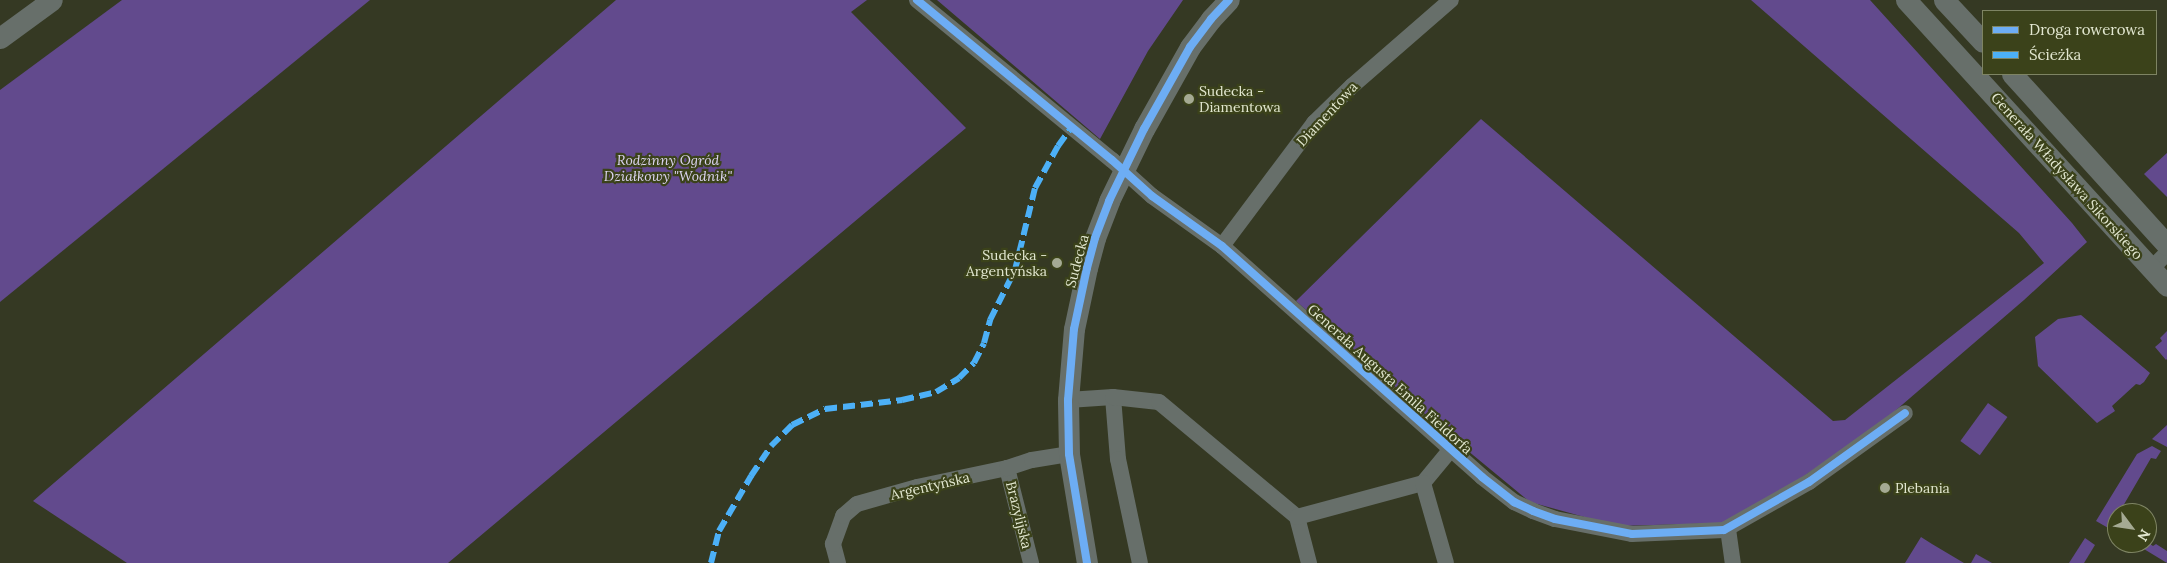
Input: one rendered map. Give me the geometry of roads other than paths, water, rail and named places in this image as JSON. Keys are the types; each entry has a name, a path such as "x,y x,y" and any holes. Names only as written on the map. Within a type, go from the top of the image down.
{"street":[{"path":"0,38 52,0"},
{"name":"Generała Augusta Emila Fieldorfa","path":"917,0 1152,196 1222,246 1451,450 1514,502 1555,519 1632,534 1728,529 1809,482 1905,413"},
{"name":"Sudecka","path":"1087,563 1069,454 1068,400 1074,329 1087,268 1095,238 1123,170 1190,47 1211,19 1229,0"},
{"name":"Diamentowa","path":"1222,246 1314,123 1352,86 1451,0"},
{"name":"Generała Władysława Sikorskiego","path":"1906,0 2167,286"},
{"path":"1944,0 1982,41"},
{"name":"Generała Władysława Sikorskiego","path":"2013,75 2167,245"},
{"path":"2151,269 2167,254"},
{"path":"1068,400 1113,397 1159,402 1297,517 1309,563"},
{"path":"1113,397 1118,459 1140,563"},
{"path":"1297,517 1423,483 1451,450"},
{"name":"Argentyńska","path":"838,563 833,544 844,516 857,504 917,487 1007,468 1032,460 1069,454"},
{"name":"Brazylijska","path":"1007,468 1031,563"},
{"path":"1423,483 1446,563"},
{"path":"1728,529 1733,563"}],"place":[{"name":"Sudecka - Diamentowa","path":"1189,99"},
{"name":"Sudecka - Argentyńska","path":"1057,263"},
{"name":"Plebania","path":"1885,488"}],"park label":[{"name":"Rodzinny Ogród Działkowy \"Wodnik\"","path":"668,168"}]}
